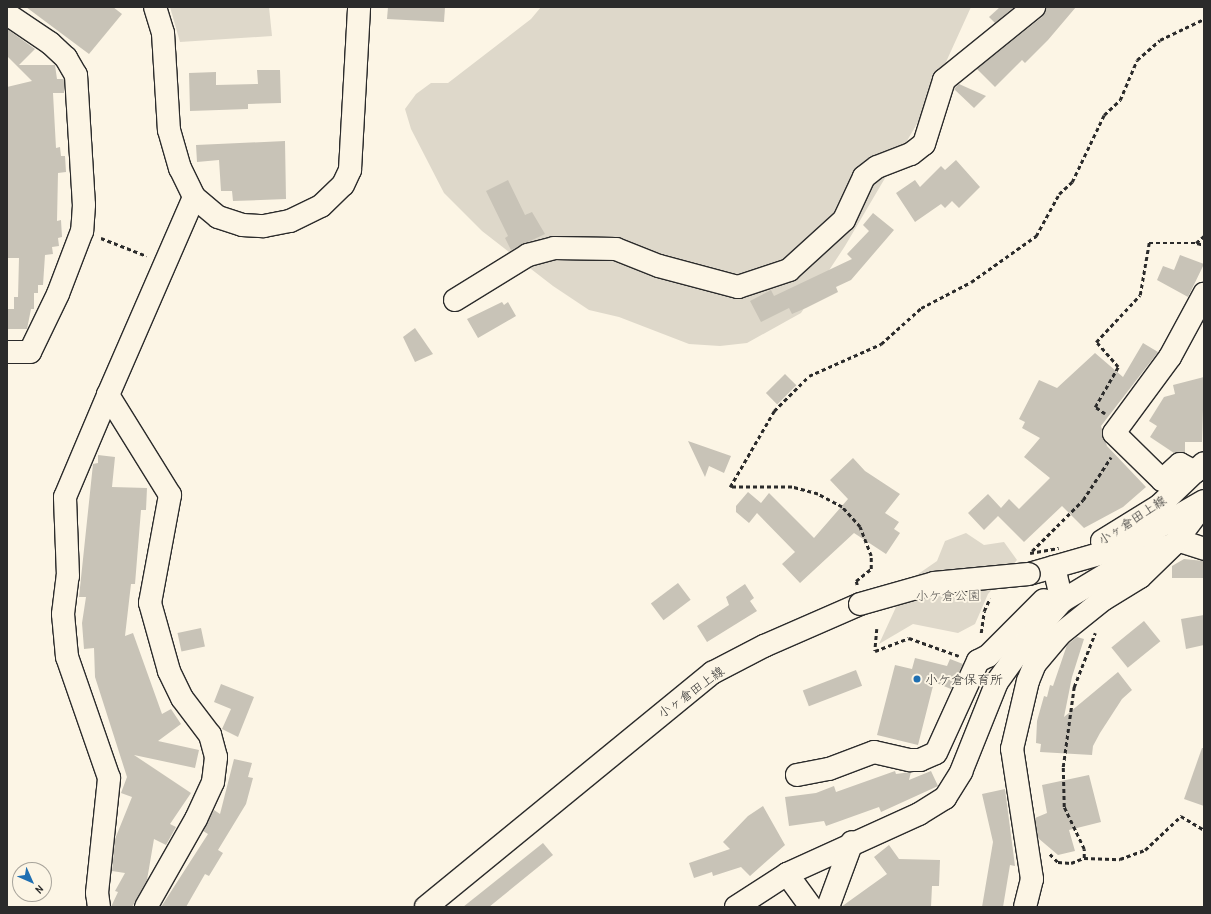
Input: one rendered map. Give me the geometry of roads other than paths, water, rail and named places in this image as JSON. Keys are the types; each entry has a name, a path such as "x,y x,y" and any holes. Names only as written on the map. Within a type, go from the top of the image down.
{"street":[{"path":"155,7 163,33 169,130 180,168 194,197 218,217 242,225 264,226 290,221 322,206 343,185 350,170 359,7"},
{"path":"455,300 528,255 554,248 616,249 659,266 738,287 789,270 844,220 864,177 877,167 911,154 924,144 934,117 935,100 944,80 1034,7"},
{"path":"7,14 50,43 66,58 76,75 84,205 82,231 58,294 30,352 7,352"},
{"path":"99,907 97,893 109,778 67,657 63,614 68,576 65,497 164,262 194,197"},
{"path":"1200,468 1180,464 1162,480 1121,433 1170,357 1204,294"},
{"path":"108,395 170,495 150,603 169,671 182,698 210,735 216,757 213,782 196,820 146,907"},
{"name":"小ヶ倉田上線","path":"1054,567 1159,506 1200,468"},
{"path":"1024,907 1032,879 1027,835 1012,749 1022,697 1036,664 1072,622 1140,577 1175,542 1204,503"},
{"name":"小ヶ倉田上線","path":"426,907 605,758 712,673 859,597 1028,565 1054,567 1106,552 1152,531 1204,503"},
{"path":"736,907 787,874 852,842 919,814 945,798 961,772 997,682 1026,642 1062,600 1128,561 1175,542 1204,549"},
{"path":"1054,567 1062,600"},
{"path":"798,775 829,769 874,752 910,760 920,760 936,753 978,661 988,656 1045,600 1062,600"},
{"path":"828,907 852,842"},
{"path":"787,874 811,907"}],"place":[{"name":"小ケ倉保育所","path":"917,679"}],"park label":[{"name":"小ケ倉公園","path":"948,595"}]}
